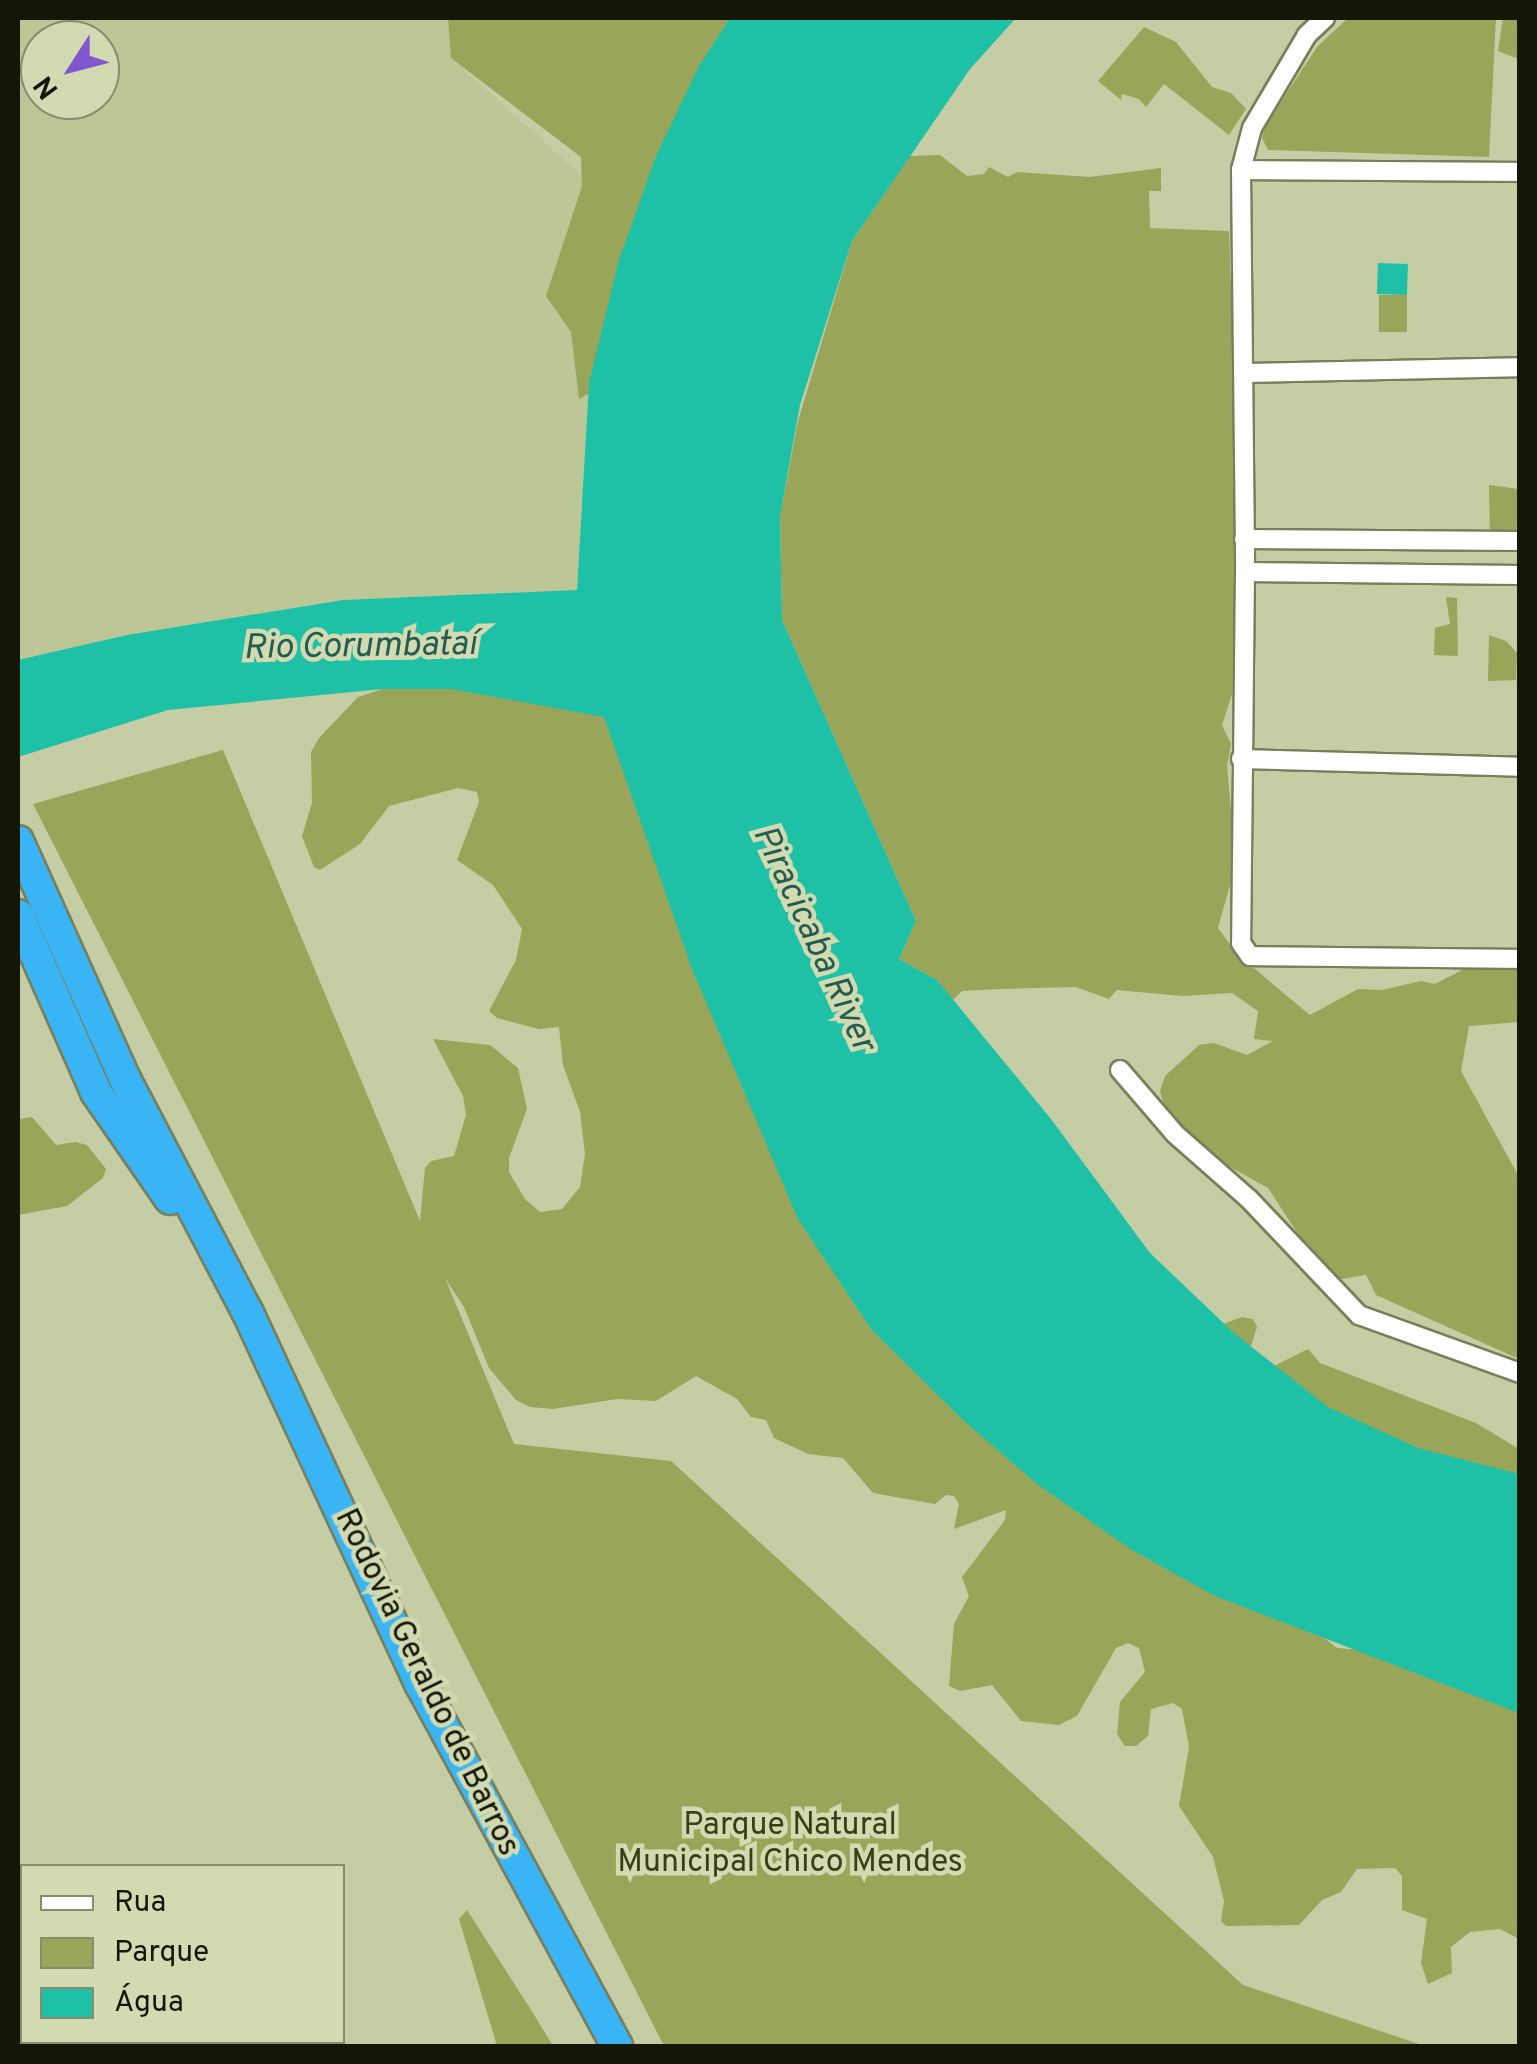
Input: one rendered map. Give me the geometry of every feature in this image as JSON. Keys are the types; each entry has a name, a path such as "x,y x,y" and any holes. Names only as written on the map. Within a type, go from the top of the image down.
{"highway":[{"name":"Rodovia Geraldo de Barros","path":"18,841 125,1079 248,1313 422,1685 616,2046"},
{"name":"Rodovia Geraldo de Barros","path":"18,915 96,1092 248,1313"}],"street":[{"path":"1325,18 1307,35 1252,128 1241,170 1238,215 1245,572 1242,951 1250,956 1520,959"},
{"path":"1241,170 1520,172"},
{"path":"1244,372 1520,366"},
{"path":"1244,539 1520,541"},
{"path":"1245,572 1520,575"},
{"path":"1241,759 1520,767"},
{"path":"1120,1070 1175,1134 1249,1200 1360,1315 1520,1373"}],"shaded area":[{"path":"18,18 513,18 463,69 633,222 589,383 577,590 343,600 127,635 18,660"}],"green space":[{"path":"448,18 794,18 599,388 579,399 571,332 546,296 582,186 581,157 451,58"},
{"path":"1348,18 1496,18 1489,157 1268,150 1262,138 1265,126 1317,47"},
{"path":"1503,18 1519,18 1519,59 1498,51"},
{"path":"1144,27 1176,42 1212,87 1231,93 1246,109 1229,135 1164,84 1146,107 1139,99 1122,94 1121,100 1098,81"},
{"path":"940,155 967,176 984,174 989,167 1008,177 1017,172 1090,177 1161,168 1161,191 1149,191 1150,228 1229,231 1235,390 1234,656 1232,694 1222,725 1231,744 1227,766 1236,864 1218,928 1238,955 1310,1015 1358,989 1382,990 1421,981 1435,984 1466,968 1498,962 1519,968 1519,1022 1469,1026 1461,1071 1519,1177 1519,1359 1376,1295 1366,1275 1330,1281 1302,1253 1300,1237 1268,1188 1207,1154 1164,1106 1160,1091 1165,1076 1199,1045 1214,1043 1247,1055 1273,1041 1254,1039 1258,1011 1232,993 1182,996 1117,990 1109,999 1076,987 1000,989 962,991 952,1001 937,980 899,959 916,921 782,620 780,516 798,421 852,241 910,156"},
{"path":"1379,295 1407,295 1407,332 1379,332"},
{"path":"1489,485 1518,489 1516,541 1490,542"},
{"path":"1446,597 1457,598 1458,656 1434,655 1435,628 1450,624"},
{"path":"1489,635 1506,641 1517,653 1516,680 1488,681"},
{"name":"Parque Natural Municipal Chico Mendes","path":"429,674 608,712 1271,1596 1337,1648 1429,1656 1519,1690 1519,1939 1500,1929 1470,1932 1451,1947 1452,1973 1428,1984 1421,1963 1427,1919 1402,1910 1402,1876 1395,1868 1357,1869 1341,1892 1322,1900 1299,1925 1226,1926 1221,1921 1224,1901 1213,1857 1179,1806 1189,1747 1182,1709 1173,1703 1151,1709 1148,1736 1136,1746 1125,1746 1117,1734 1120,1702 1145,1672 1139,1648 1128,1643 1116,1648 1077,1716 1059,1725 1021,1721 992,1685 960,1691 949,1686 954,1624 969,1596 962,1577 1005,1520 1006,1510 954,1529 959,1504 954,1496 946,1495 935,1504 873,1493 843,1458 808,1454 774,1438 766,1420 751,1417 737,1399 696,1376 656,1401 617,1399 553,1409 530,1407 516,1400 489,1368 464,1307 445,1278 514,1444 671,1461 1243,1985 1425,2046 664,2046 33,804 223,750 420,1221 425,1168 431,1161 454,1156 466,1115 463,1096 433,1039 490,1045 518,1068 527,1109 509,1158 509,1172 525,1199 540,1212 562,1209 580,1187 585,1154 580,1112 563,1065 559,1027 539,1029 497,1018 489,1011 516,960 522,929 493,885 457,860 479,802 477,792 458,788 389,806 360,844 320,870 314,867 302,836 312,803 311,752 319,738 358,697"},
{"path":"32,1117 56,1145 87,1145 106,1169 103,1178 67,1206 18,1215 18,1119"},
{"path":"1176,1308 1215,1327 1242,1317 1253,1319 1257,1327 1248,1356 1266,1370 1308,1349 1320,1363 1476,1423 1519,1449 1519,1497 1440,1490 1399,1461 1320,1438 1197,1352 1177,1324"},
{"path":"467,1910 553,2046 497,2046 459,1919"}],"water":[{"path":"730,18 1016,18 970,69 852,241 800,405 780,516 782,620 916,921 899,959 937,980 1051,1119 1150,1253 1235,1334 1328,1407 1418,1448 1519,1474 1519,1713 1215,1596 1132,1550 1037,1484 963,1420 871,1329 798,1219 692,969 604,717 452,689 383,689 168,710 18,757 18,660 127,635 343,600 577,590 589,383 619,260 656,156 699,66"},
{"path":"1378,263 1408,264 1407,295 1377,294"}],"water label":[{"name":"Rio Corumbataí","path":"360,647"},
{"name":"Piracicaba River","path":"813,939"}]}
